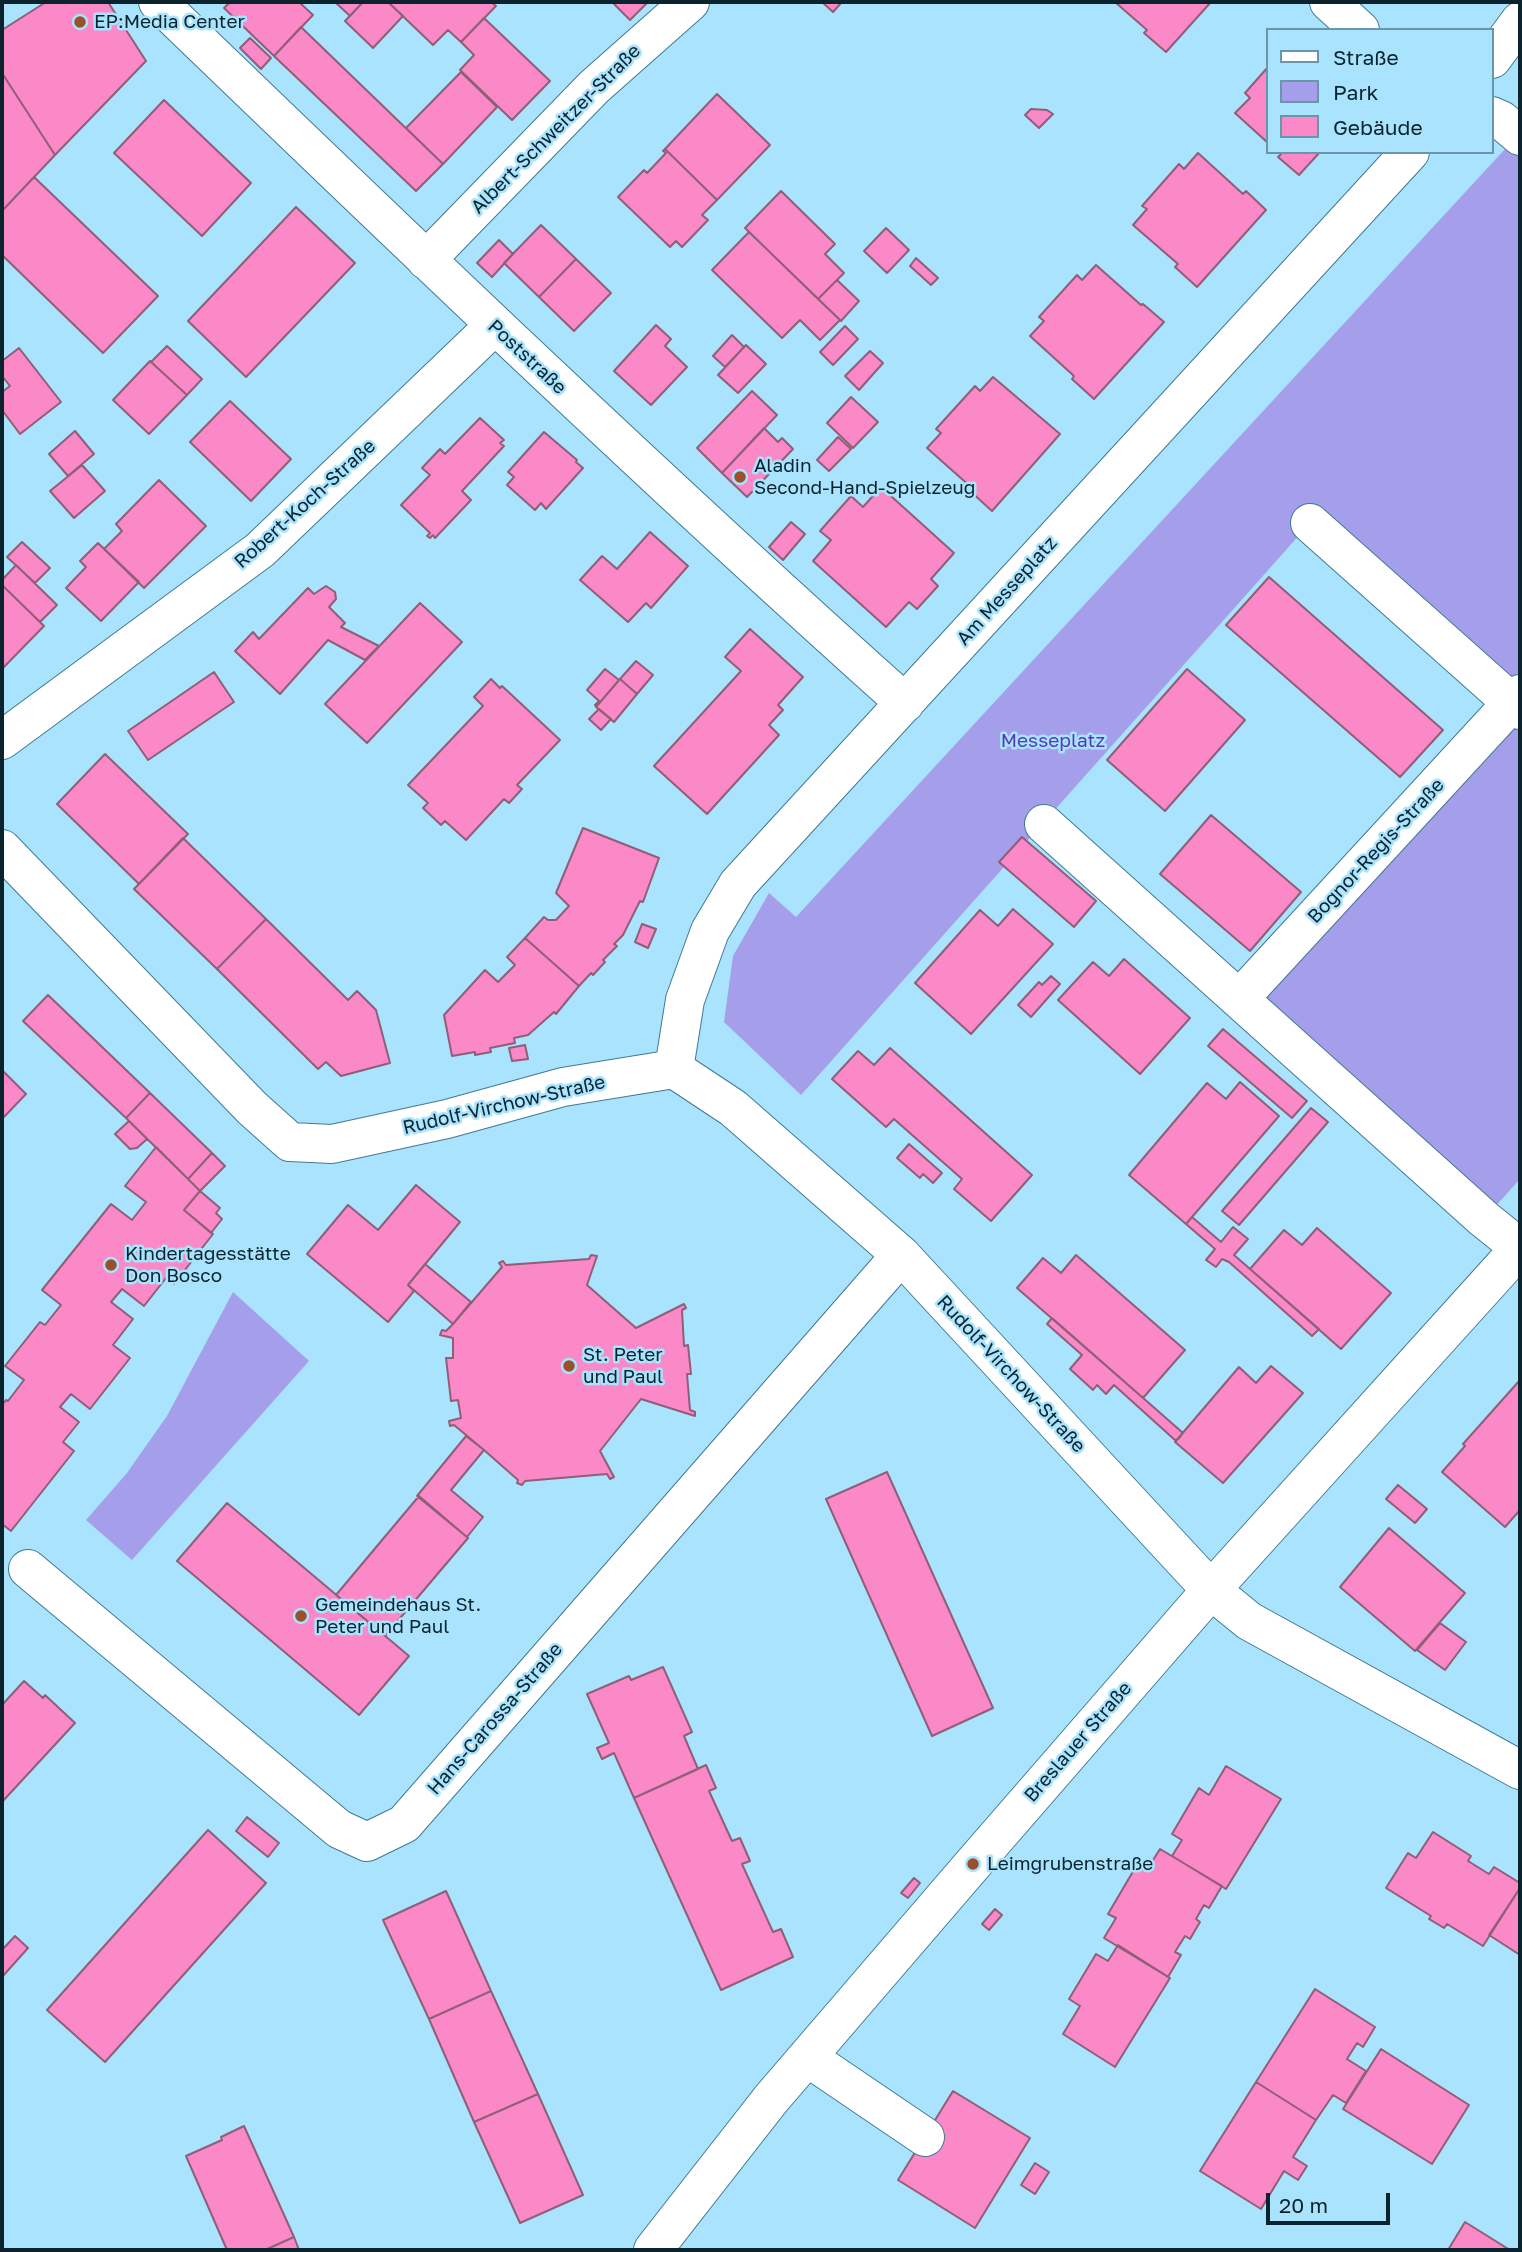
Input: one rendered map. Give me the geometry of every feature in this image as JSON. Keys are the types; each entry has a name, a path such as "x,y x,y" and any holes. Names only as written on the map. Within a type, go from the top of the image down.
{"street":[{"name":"Poststraße","path":"158,2 494,326 752,566 905,703"},
{"name":"Albert-Schweitzer-Straße","path":"425,260 594,87 690,2"},
{"path":"1329,2 1358,28"},
{"path":"1494,56 1520,21"},
{"path":"1494,117 1520,136"},
{"name":"Am Messeplatz","path":"674,1069 685,1000 710,931 737,884 1408,154"},
{"name":"Robert-Koch-Straße","path":"2,740 260,550 494,326"},
{"name":"Bognor-Regis-Straße","path":"1240,998 1518,702 1310,523"},
{"path":"1044,824 1520,1248"},
{"name":"Rudolf-Virchow-Straße","path":"2,849 252,1108 290,1142 332,1144 447,1119 563,1087 674,1069 733,1108 901,1255 1211,1590"},
{"name":"Breslauer Straße","path":"653,2250 771,2099 1211,1590 1520,1248"},
{"name":"Hans-Carossa-Straße","path":"28,1569 339,1829 367,1842 404,1824 901,1255"},
{"path":"1211,1590 1249,1621 1520,1770"},
{"path":"807,2057 925,2137"}],"green space":[{"name":"Messeplatz","path":"1518,135 1520,1179 1484,1219 1240,998 1512,703 1310,523 801,1095 724,1022 733,956 769,893 796,917"},
{"path":"233,1292 309,1361 132,1560 86,1520 127,1473 167,1416"}],"building":[{"path":"46,2 108,2 146,61 55,155 2,73 2,30"},
{"path":"230,2 299,2 313,15 274,56 224,8"},
{"path":"335,2 363,2 350,16"},
{"path":"363,2 388,2 403,16 373,48 345,21"},
{"path":"388,2 491,2 496,6 461,42 448,30 433,45"},
{"path":"612,2 648,2 630,20"},
{"path":"822,2 842,2 833,12"},
{"path":"1115,2 1211,2 1166,52 1144,33 1147,30"},
{"path":"484,18 550,81 512,120 460,70 474,55 461,42"},
{"path":"301,27 443,164 416,191 274,56"},
{"path":"250,38 271,58 261,69 240,48"},
{"path":"1266,69 1266,141 1235,113 1250,98 1245,93"},
{"path":"461,72 497,107 443,164 406,128"},
{"path":"2,73 55,155 2,211"},
{"path":"717,94 770,145 717,200 665,149"},
{"path":"164,100 251,183 202,236 114,153"},
{"path":"1031,109 1047,110 1053,114 1039,128 1025,115"},
{"path":"665,149 717,200 702,215 708,220 682,247 676,241 670,247 618,197 644,170 647,173 666,153 663,151"},
{"path":"1198,153 1243,194 1246,191 1266,210 1197,287 1175,267 1178,264 1133,225 1147,209 1142,206 1179,164 1184,169"},
{"path":"1281,154 1318,154 1299,175 1278,157"},
{"path":"34,177 158,296 103,353 2,255 2,211"},
{"path":"781,191 835,244 825,254 844,273 818,299 745,228"},
{"path":"296,207 355,263 246,377 188,321"},
{"path":"541,225 576,259 539,297 504,263"},
{"path":"886,228 909,250 887,273 864,251"},
{"path":"749,232 840,320 820,340 800,320 782,338 712,270"},
{"path":"499,240 513,254 492,277 477,263"},
{"path":"916,258 938,278 931,285 910,266"},
{"path":"576,259 611,293 574,331 539,297"},
{"path":"1096,265 1164,322 1094,399 1072,379 1074,376 1030,336 1044,321 1039,317 1077,275 1082,280"},
{"path":"837,280 859,301 841,321 818,299"},
{"path":"656,325 671,339 665,346 687,367 651,405 614,371"},
{"path":"845,326 858,339 833,365 820,352"},
{"path":"732,335 744,347 725,367 713,356"},
{"path":"746,345 766,364 738,393 718,375"},
{"path":"167,346 202,379 187,395 151,362"},
{"path":"19,348 61,402 20,434 2,410 2,392 10,386 2,376 2,361"},
{"path":"870,351 883,363 859,390 845,376"},
{"path":"150,361 187,395 149,434 113,400"},
{"path":"993,377 1060,434 992,511 970,491 972,488 927,448 941,433 936,429 975,386 980,391"},
{"path":"752,391 777,415 722,473 697,448"},
{"path":"851,397 878,422 853,448 827,423"},
{"path":"230,401 291,459 251,501 190,442"},
{"path":"480,418 504,440 500,443 504,446 462,491 471,500 435,538 433,535 430,538 427,536 430,533 401,505 430,475 422,468 440,449 445,454"},
{"path":"764,428 778,442 782,438 793,449 747,497 722,473"},
{"path":"75,431 94,454 68,476 49,454"},
{"path":"544,432 583,468 546,509 541,503 535,510 507,485 514,477 508,472"},
{"path":"838,437 851,449 829,471 817,460"},
{"path":"82,465 105,491 74,518 50,491"},
{"path":"159,480 206,526 144,588 104,549 122,531 116,524"},
{"path":"881,487 954,553 931,579 938,586 917,609 909,602 886,627 813,561 831,540 820,531 851,496 863,507"},
{"path":"791,522 805,534 783,560 769,547"},
{"path":"650,532 688,566 651,608 646,603 628,622 580,580 602,556 617,569"},
{"path":"22,542 50,568 35,583 7,557"},
{"path":"98,543 139,582 101,621 66,588 86,567 80,561"},
{"path":"16,565 57,605 40,622 2,585 2,580"},
{"path":"1269,577 1443,730 1400,777 1226,625"},
{"path":"2,585 44,626 2,669"},
{"path":"326,586 335,592 336,599 329,607 345,623 341,627 379,646 365,660 328,640 280,694 235,651 253,632 259,639 308,588 314,594"},
{"path":"420,603 462,642 367,743 325,704"},
{"path":"750,629 803,677 778,705 783,710 769,725 779,735 707,814 654,766 741,671 725,657"},
{"path":"636,661 653,675 637,694 620,679"},
{"path":"605,669 619,680 596,707 599,701 587,690"},
{"path":"1187,669 1245,720 1165,811 1107,760"},
{"path":"214,672 234,702 148,760 128,731"},
{"path":"491,679 560,740 517,785 522,789 509,803 504,799 466,840 445,821 441,825 423,808 428,803 408,785 483,706 474,697"},
{"path":"620,679 637,694 614,722 596,707"},
{"path":"599,709 611,719 601,730 589,719"},
{"path":"105,754 188,834 139,884 57,804"},
{"path":"1211,815 1301,892 1250,951 1160,874"},
{"path":"583,828 659,858 643,902 640,901 623,935 614,944 617,946 593,975 591,973 579,986 525,938 544,917 556,920 569,906 556,893"},
{"path":"1022,837 1096,901 1074,927 999,862"},
{"path":"183,838 266,919 217,969 134,889"},
{"path":"1013,909 1053,944 971,1034 915,983 980,910 998,926"},
{"path":"266,919 348,1000 357,991 376,1010 390,1063 341,1076 326,1062 318,1069 217,969"},
{"path":"642,924 656,929 648,948 635,942"},
{"path":"525,938 579,986 556,1014 554,1012 528,1035 514,1038 515,1043 490,1048 491,1052 452,1056 444,1015 485,970 498,982 515,965 507,957"},
{"path":"1124,959 1190,1018 1140,1074 1058,1000 1093,962 1109,976"},
{"path":"1051,976 1060,984 1031,1017 1018,1005 1039,982 1042,985"},
{"path":"48,995 150,1093 126,1118 23,1021"},
{"path":"1223,1029 1307,1101 1292,1118 1208,1046"},
{"path":"525,1045 528,1059 512,1061 509,1048"},
{"path":"890,1048 1032,1175 991,1221 954,1189 962,1179 894,1119 886,1127 832,1079 858,1051 874,1065"},
{"path":"2,1070 26,1094 2,1119"},
{"path":"1240,1082 1279,1116 1186,1224 1129,1175 1207,1083 1226,1099"},
{"path":"150,1093 212,1153 188,1179 126,1118"},
{"path":"1311,1108 1328,1122 1239,1225 1222,1211"},
{"path":"129,1121 147,1139 137,1148 130,1149 115,1134"},
{"path":"909,1144 942,1173 933,1183 923,1174 920,1178 897,1158"},
{"path":"156,1147 200,1191 184,1210 213,1234 174,1284 166,1278 144,1306 122,1289 111,1302 133,1319 113,1345 130,1358 90,1409 71,1394 60,1407 79,1422 63,1442 74,1451 11,1531 2,1524 2,1405 24,1380 5,1366 40,1322 45,1325 61,1305 42,1290 111,1204 132,1220 146,1202 125,1186"},
{"path":"212,1153 225,1166 200,1191 188,1179"},
{"path":"416,1185 460,1222 408,1285 414,1291 388,1322 307,1254 348,1205 378,1230"},
{"path":"200,1191 220,1208 216,1213 222,1219 211,1233 184,1210"},
{"path":"1192,1217 1221,1242 1233,1227 1248,1239 1234,1255 1319,1329 1312,1336 1229,1262 1222,1259 1216,1267 1206,1260 1215,1249 1186,1224"},
{"path":"1317,1228 1391,1293 1341,1349 1250,1269 1284,1230 1302,1245"},
{"name":"St. Peter und Paul","path":"591,1255 597,1256 587,1285 636,1328 684,1304 684,1346 688,1345 691,1374 687,1374 690,1410 695,1412 695,1416 641,1399 600,1451 614,1477 610,1479 607,1474 525,1481 522,1485 454,1425 450,1426 449,1421 461,1418 458,1400 451,1401 446,1358 453,1358 453,1338 440,1335 442,1330 446,1331 453,1324 502,1267 499,1263 503,1261 506,1265 589,1259"},
{"path":"1076,1255 1185,1350 1143,1398 1017,1288 1043,1258 1061,1273"},
{"path":"425,1264 471,1302 453,1324 408,1285"},
{"path":"1052,1318 1183,1433 1180,1437 1176,1441 1114,1385 1106,1394 1097,1385 1093,1390 1070,1369 1082,1355 1047,1324"},
{"path":"1271,1366 1303,1393 1223,1483 1175,1442 1239,1367 1256,1383"},
{"path":"1520,1380 1520,1510 1505,1527 1442,1472"},
{"path":"466,1436 484,1450 451,1490 483,1517 467,1537 417,1496"},
{"path":"887,1472 993,1708 932,1736 826,1499"},
{"path":"1398,1485 1427,1509 1415,1523 1386,1499"},
{"path":"419,1496 468,1538 385,1636 336,1595"},
{"name":"Gemeindehaus St. Peter und Paul","path":"227,1503 409,1656 359,1715 177,1561"},
{"path":"1389,1528 1465,1593 1415,1651 1340,1587"},
{"path":"1440,1623 1466,1642 1445,1670 1417,1650"},
{"path":"663,1667 692,1732 684,1736 698,1769 634,1798 614,1753 602,1759 597,1748 609,1743 587,1694 629,1676 631,1680"},
{"path":"24,1681 43,1698 45,1695 75,1723 2,1802 2,1705"},
{"path":"706,1765 716,1788 709,1791 732,1841 740,1838 750,1861 742,1864 773,1932 781,1929 793,1957 721,1990 634,1798"},
{"path":"1226,1766 1281,1799 1226,1889 1172,1856 1182,1840 1172,1834 1199,1788 1209,1795"},
{"path":"247,1817 279,1843 268,1857 236,1831"},
{"path":"208,1830 266,1883 105,2062 47,2010"},
{"path":"1433,1832 1471,1856 1468,1861 1489,1874 1494,1867 1520,1883 1520,1888 1483,1946 1447,1924 1444,1928 1429,1919 1431,1916 1386,1888 1408,1853 1416,1858"},
{"path":"1160,1849 1222,1886 1209,1908 1204,1905 1196,1919 1200,1922 1190,1939 1185,1936 1175,1952 1181,1955 1168,1977 1104,1938 1116,1918 1108,1914 1138,1863 1148,1868"},
{"path":"914,1878 920,1883 908,1898 901,1893"},
{"path":"1520,1888 1520,1955 1489,1935"},
{"path":"446,1891 491,1991 429,2019 383,1920"},
{"path":"995,1909 1002,1915 989,1930 982,1924"},
{"path":"15,1936 28,1948 2,1977 2,1950"},
{"path":"1118,1945 1170,1978 1115,2067 1063,2034 1080,2006 1069,1999 1096,1954 1108,1961"},
{"path":"1315,1989 1375,2027 1363,2047 1357,2043 1347,2059 1366,2071 1346,2103 1333,2095 1316,2120 1256,2082"},
{"path":"491,1991 538,2094 474,2122 429,2019"},
{"path":"1381,2049 1469,2105 1432,2164 1343,2109"},
{"path":"1256,2082 1316,2120 1293,2157 1307,2166 1298,2180 1284,2171 1261,2209 1200,2171"},
{"path":"953,2091 1030,2138 975,2228 898,2180"},
{"path":"538,2094 583,2195 520,2223 474,2122"},
{"path":"244,2126 294,2237 265,2250 227,2250 186,2156 222,2140 221,2137"},
{"path":"1035,2163 1049,2172 1035,2194 1021,2185"},
{"path":"1465,2222 1510,2250 1448,2250"},
{"path":"294,2237 299,2250 265,2250"}],"place":[{"name":"EP:Media Center","path":"80,22"},
{"name":"Aladin Second-Hand-Spielzeug","path":"740,477"},
{"name":"Kindertagesstätte Don Bosco","path":"111,1265"},
{"name":"St. Peter und Paul","path":"569,1366"},
{"name":"Gemeindehaus St. Peter und Paul","path":"301,1616"},
{"name":"Leimgrubenstraße","path":"973,1864"}]}
